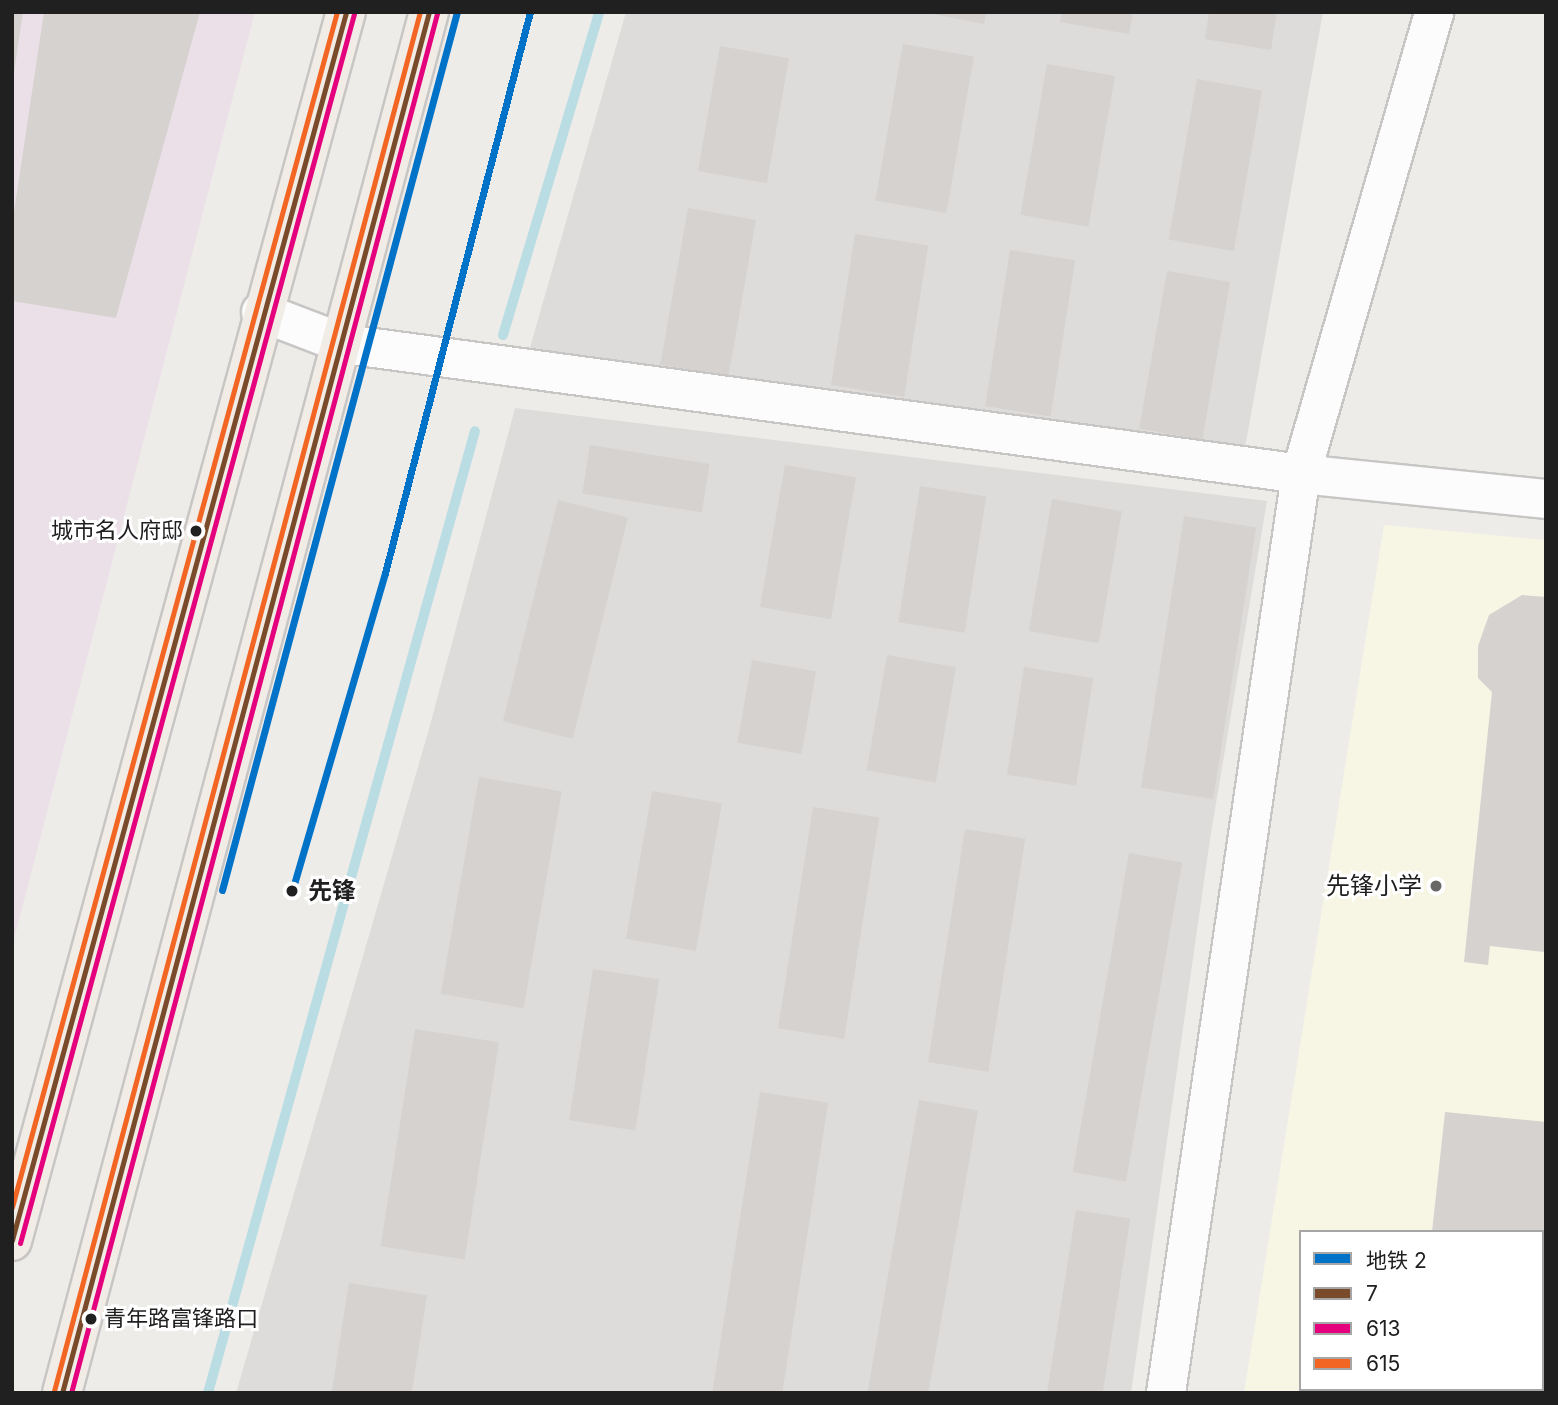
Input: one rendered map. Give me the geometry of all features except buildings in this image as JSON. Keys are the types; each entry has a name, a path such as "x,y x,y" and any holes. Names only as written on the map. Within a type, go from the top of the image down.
{"main road":[{"path":"12,1241 212,519 261,312 346,12"},
{"path":"62,1393 345,344 429,12"}],"street":[{"path":"1166,1393 1301,474 1434,12"},
{"path":"261,312 345,344 1301,474 1546,499"}],"shaded area":[{"path":"12,12 255,12 12,947"},
{"path":"626,12 1323,12 1245,448 527,358"},
{"path":"515,408 1267,501 1210,839 1131,1393 236,1393 429,729"},
{"name":"先锋小学","path":"1384,525 1546,540 1546,1393 1244,1393"}],"waterway":[{"path":"503,335 599,12"},
{"path":"208,1393 475,431"}],"metro line":[{"name":"2","path":"222,890 457,12"},
{"name":"2","path":"292,891 385,573 530,12"}],"transit line":[{"name":"615","path":"12,1207 337,12"},
{"name":"7","path":"12,1240 346,12"},
{"name":"615","path":"54,1391 420,12"},
{"name":"7","path":"62,1393 429,12"},
{"name":"613","path":"20,1243 354,14"},
{"name":"613","path":"71,1393 437,14"}],"place":[{"name":"城市名人府邸","path":"196,531"},
{"name":"先锋小学","path":"1436,886"},
{"name":"先锋","path":"292,891"},
{"name":"青年路富锋路口","path":"91,1319"}]}
